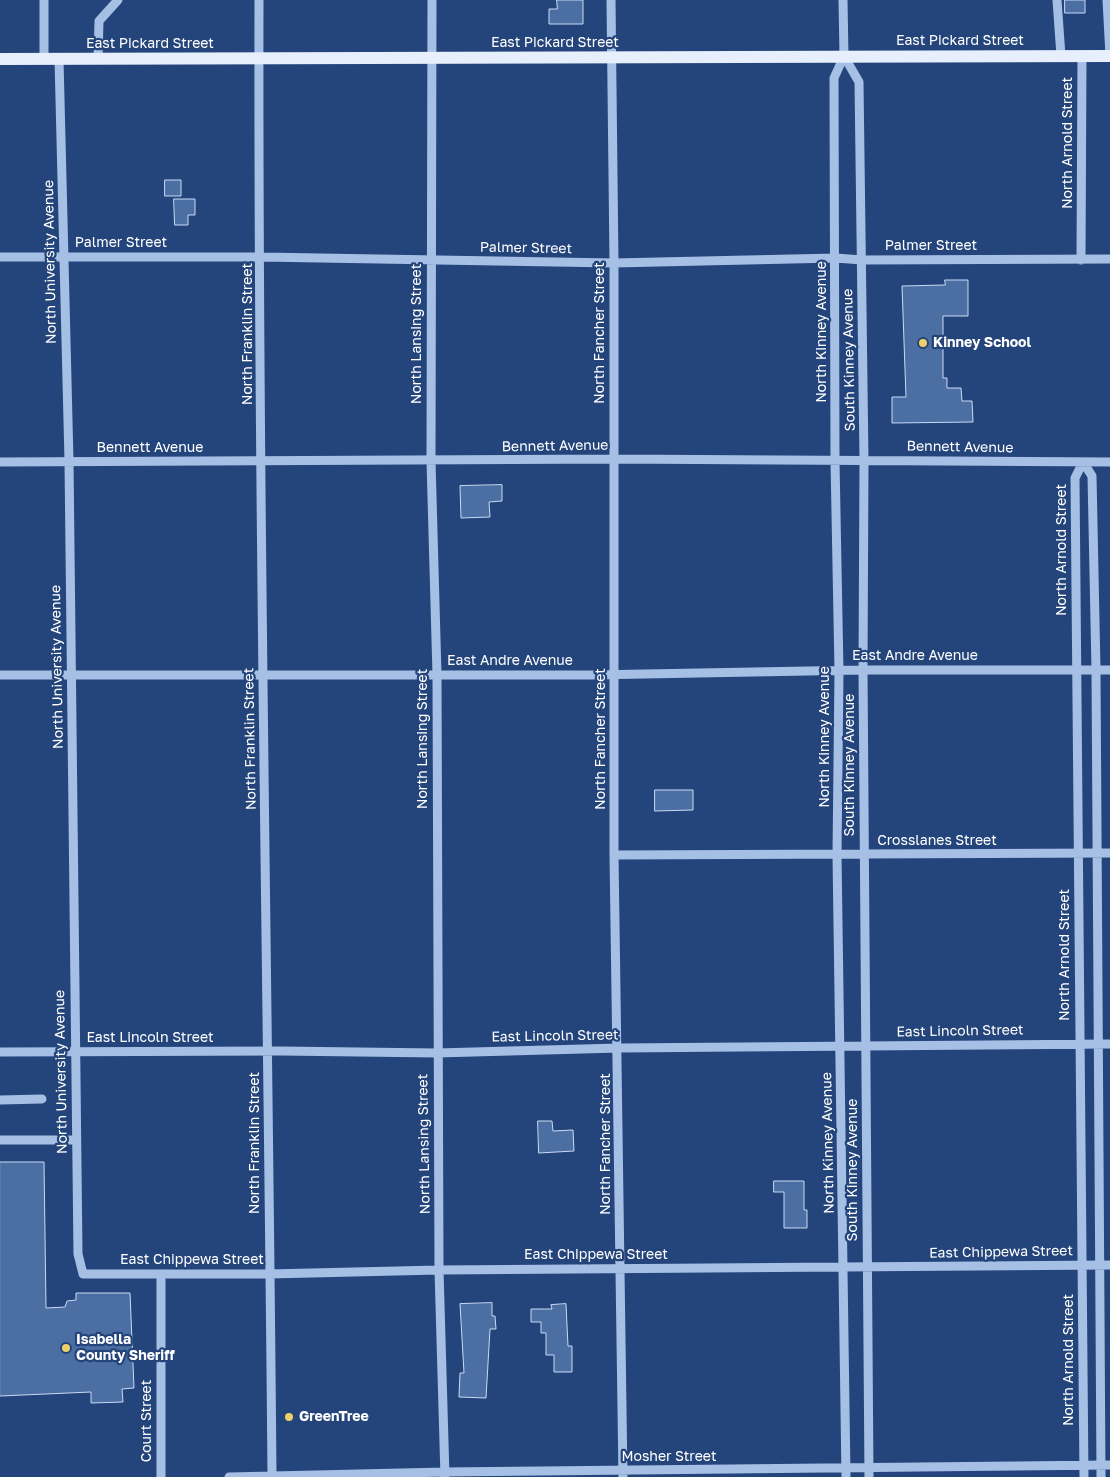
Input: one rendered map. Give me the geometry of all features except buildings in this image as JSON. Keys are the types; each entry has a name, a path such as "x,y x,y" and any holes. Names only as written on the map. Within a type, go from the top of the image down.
{"main road":[{"name":"East Pickard Street","path":"0,60 1110,56"}],"street":[{"path":"44,0 44,59"},
{"path":"98,59 99,21 118,0"},
{"name":"North Franklin Street","path":"259,0 262,676 269,1051 269,1274 272,1476"},
{"name":"North Lansing Street","path":"432,0 431,461 437,675 439,1270 445,1474"},
{"name":"North Fancher Street","path":"611,0 614,263 614,855 619,1048 623,1474"},
{"name":"North Kinney Avenue","path":"843,0 844,56 834,78 836,258 835,461 839,671 837,855 846,1473"},
{"path":"1057,0 1061,56"},
{"path":"1107,0 1110,56"},
{"name":"South Kinney Avenue","path":"844,56 859,82 864,460 863,670 869,1473"},
{"name":"North Arnold Street","path":"1081,260 1082,56"},
{"name":"North University Avenue","path":"59,59 69,461 74,1052 78,1254 83,1274"},
{"name":"Palmer Street","path":"0,257 261,257 614,263 836,258 862,260 1110,259"},
{"name":"Bennett Avenue","path":"0,462 614,459 1110,462"},
{"path":"1083,462 1092,476 1096,670 1097,1044 1105,1465 1101,1477"},
{"name":"North Arnold Street","path":"1083,462 1074,478 1084,1477"},
{"name":"East Andre Avenue","path":"0,675 262,676 614,674 863,670 1110,670"},
{"name":"Crosslanes Street","path":"614,855 1110,853"},
{"name":"East Lincoln Street","path":"0,1052 269,1051 437,1053 619,1048 1110,1044"},
{"path":"0,1100 42,1099"},
{"path":"0,1140 76,1140"},
{"name":"East Chippewa Street","path":"83,1274 269,1274 439,1270 1110,1265"},
{"name":"Court Street","path":"161,1274 161,1477"},
{"name":"Mosher Street","path":"229,1477 445,1474 869,1473 1105,1465"}],"place":[{"name":"Kinney School","path":"923,343"},
{"name":"Isabella County Sheriff","path":"66,1348"},
{"name":"GreenTree","path":"289,1417"}]}
